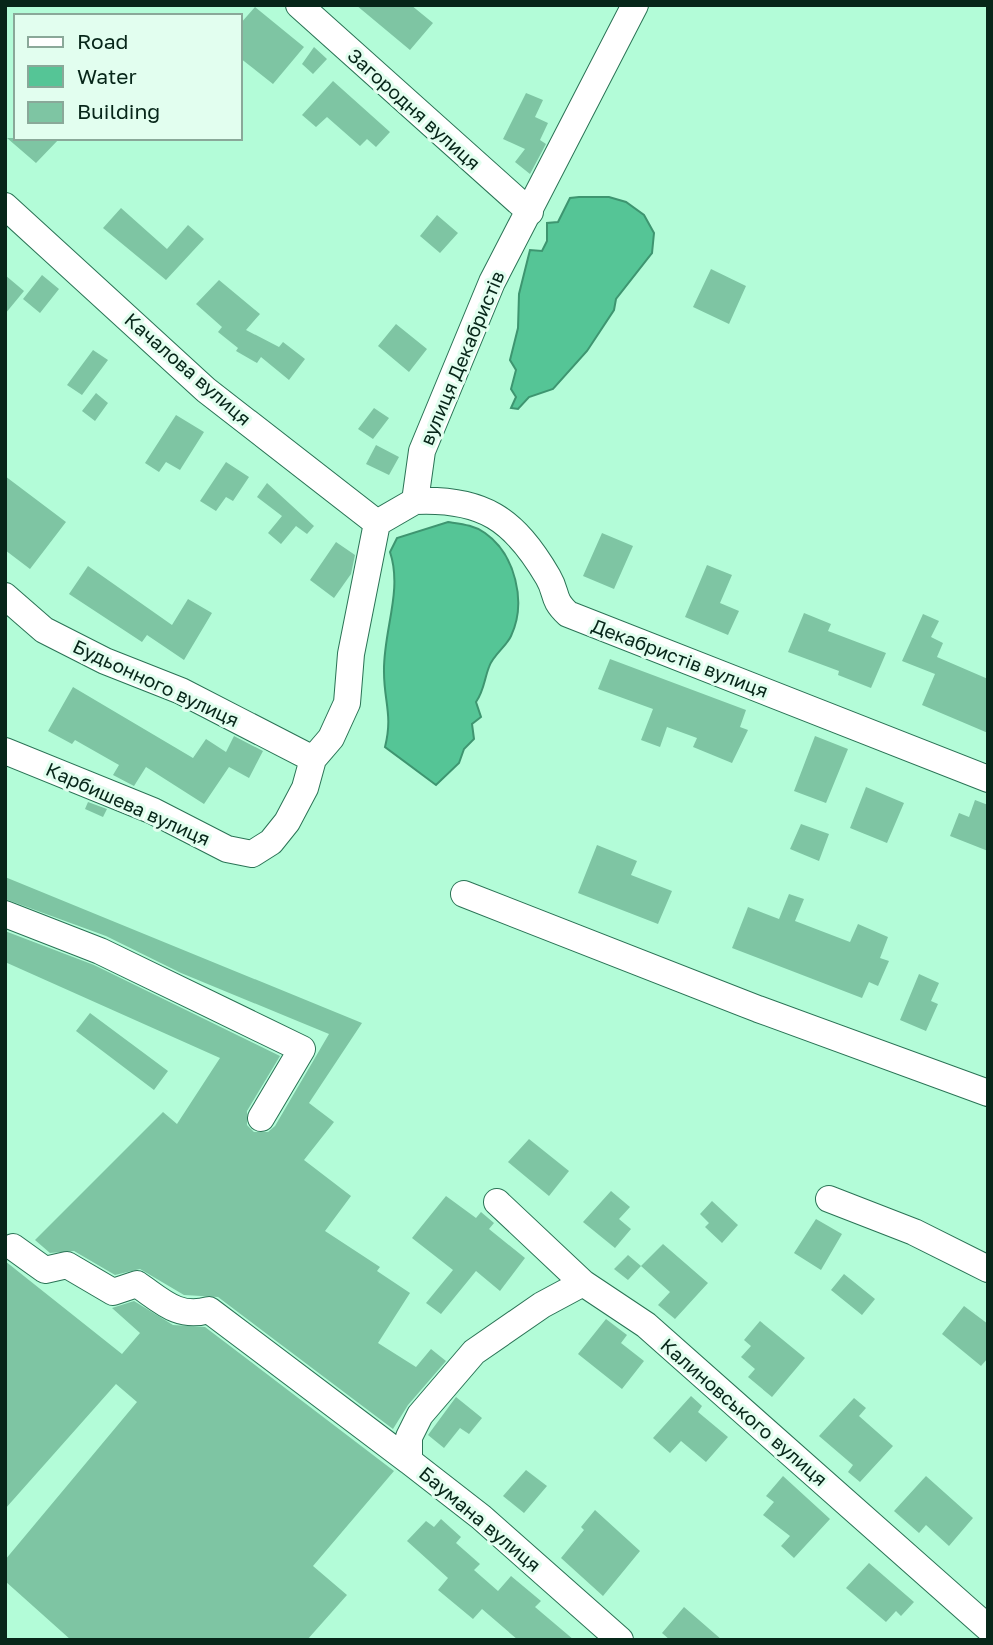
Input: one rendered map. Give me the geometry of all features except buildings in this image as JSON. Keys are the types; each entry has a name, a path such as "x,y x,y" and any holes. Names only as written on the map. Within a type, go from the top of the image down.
{"street":[{"name":"Загородня вулиця","path":"299,5 530,212"},
{"name":"вулиця Декабристів","path":"415,501 422,451 492,282 635,5"},
{"name":"Качалова вулиця","path":"5,206 206,390 377,523"},
{"name":"Декабристів вулиця","path":"415,501 447,499 479,506 510,525 534,553 552,583 555,601 568,614 988,779"},
{"path":"313,759 331,738 347,703 351,654 377,523 415,501"},
{"name":"Будьонного вулиця","path":"5,596 44,630 105,660 181,691 313,759"},
{"name":"Карбишева вулиця","path":"5,751 153,811 227,849 252,854 271,842 287,822 305,788 313,759"},
{"path":"464,894 758,1009 988,1093"},
{"path":"5,914 100,951 302,1049 261,1118"},
{"path":"828,1199 914,1232 988,1269"},
{"name":"Калиновського вулиця","path":"497,1202 583,1283 646,1325 988,1628"},
{"path":"13,1247 45,1270 68,1265 113,1292 137,1284 178,1313 194,1314 209,1310 409,1461"},
{"name":"Баумана вулиця","path":"583,1283 542,1305 474,1352 420,1415 409,1437 409,1461 481,1517 620,1640"}],"water":[{"path":"609,197 626,202 644,215 654,233 652,253 616,299 614,310 587,351 553,389 529,397 518,409 511,408 516,397 511,389 516,370 510,360 518,328 519,294 530,250 542,251 547,241 547,223 558,222 570,198"},
{"path":"448,522 476,528 485,533 504,553 515,580 518,609 511,636 491,663 476,702 481,717 472,724 474,739 464,749 459,763 436,785 385,747 388,717 384,683 385,657 394,596 390,552 397,538"}]}
